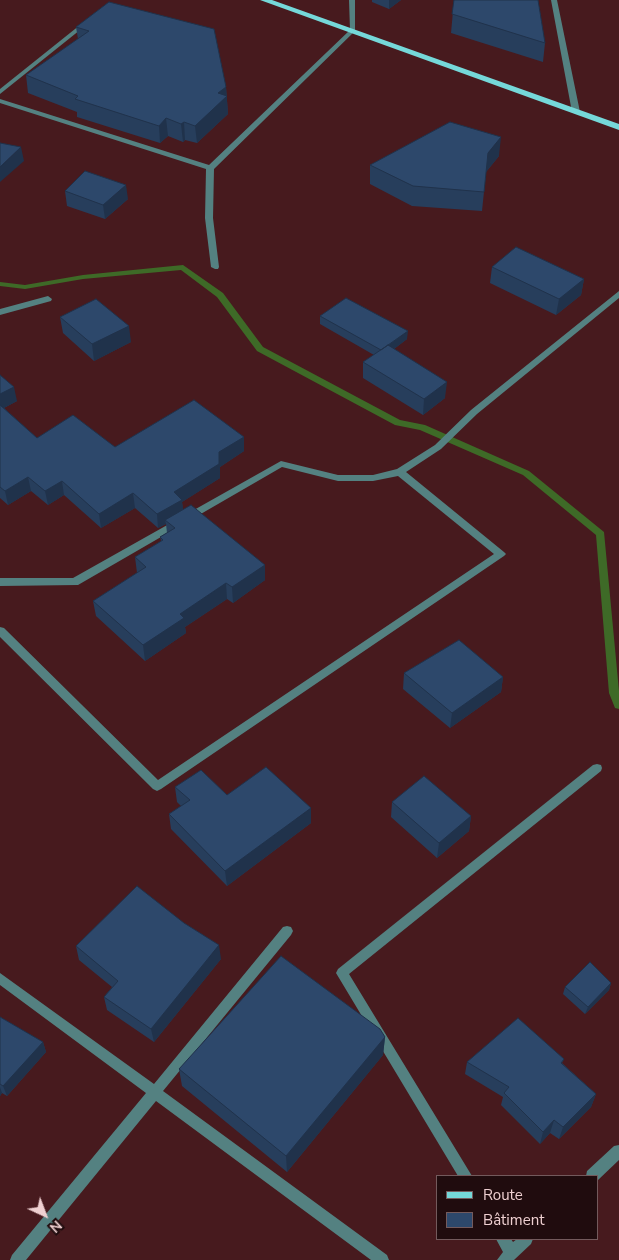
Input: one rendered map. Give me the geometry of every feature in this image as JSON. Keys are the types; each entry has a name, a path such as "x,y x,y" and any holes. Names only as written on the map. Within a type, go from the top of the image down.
{"main road":[{"path":"264,0 353,30 619,127"}],"street":[{"path":"214,267 209,218 210,168 353,30 352,0"},
{"path":"554,0 576,112"},
{"path":"0,92 92,18"},
{"path":"0,102 210,168"},
{"path":"0,582 75,582 281,464 338,478 373,478 400,472 438,447 464,424 474,412 619,294"},
{"path":"0,312 48,299"},
{"path":"0,631 157,786 501,554 400,472"},
{"path":"464,1175 342,973 597,768"},
{"path":"17,1260 287,931"},
{"path":"0,978 382,1260"},
{"path":"593,1175 619,1151"},
{"path":"503,1240 508,1256 525,1240"}],"building":[{"path":"454,0 538,0 545,43 452,14"},
{"path":"109,2 214,29 226,87 218,93 227,96 195,126 184,122 181,124 166,118 159,126 75,99 78,96 26,75 89,31 76,27"},
{"path":"450,122 501,137 488,153 484,192 413,186 370,165"},
{"path":"0,143 21,147 0,167"},
{"path":"85,171 126,185 103,205 65,191"},
{"path":"516,247 584,279 559,299 492,267"},
{"path":"346,298 408,331 381,350 320,316"},
{"path":"96,299 129,326 92,344 60,317"},
{"path":"388,345 447,382 424,399 363,362"},
{"path":"0,375 14,387 0,394"},
{"path":"194,400 244,437 219,452 219,464 174,492 182,500 157,514 133,493 99,514 62,481 45,491 28,477 5,491 0,487 0,405 37,438 73,415 115,447"},
{"path":"191,505 265,565 232,587 226,583 180,614 184,618 143,645 93,601 146,567 135,557 163,540 160,537 175,528 165,520"},
{"path":"459,640 503,677 452,713 404,673"},
{"path":"266,767 311,808 225,871 169,814 190,800 175,787 201,770 227,795"},
{"path":"424,776 471,816 439,843 392,802"},
{"path":"137,886 184,923 219,945 151,1029 104,997 118,981 76,946"},
{"path":"281,956 380,1029 385,1037 286,1156 179,1069"},
{"path":"590,962 611,983 588,1007 565,987"},
{"path":"0,1017 43,1042 3,1086 0,1084"},
{"path":"518,1018 564,1059 561,1063 596,1094 563,1127 554,1120 543,1132 504,1093 509,1087 467,1062"}],"waterway":[{"path":"0,284 25,287 83,277 183,267 220,295 260,349 398,423 422,427 526,473 601,534 614,693 619,705"}]}
